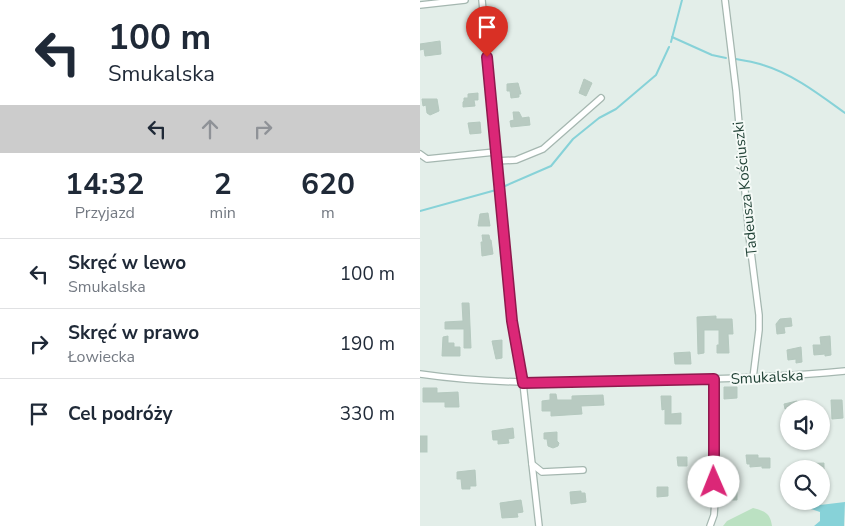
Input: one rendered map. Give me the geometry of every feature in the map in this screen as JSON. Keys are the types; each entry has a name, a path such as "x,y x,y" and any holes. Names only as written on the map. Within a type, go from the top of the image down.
{"street":[{"path":"420,5 464,0"},
{"path":"482,0 512,321 523,383 539,526"},
{"name":"Tadeusza Kościuszki","path":"725,0 759,315 753,378"},
{"path":"496,161 516,160 543,149 601,98"},
{"path":"420,154 428,159 495,152"},
{"name":"Smukalska","path":"420,374 455,379 523,383 753,378 845,372"},
{"path":"710,526 714,515 715,500 714,379"},
{"path":"532,464 542,472 583,470"}],"green space":[{"path":"753,508 766,513 770,518 772,526 723,526 727,521"}],"water":[{"path":"845,502 844,526 814,526 820,521 820,512 814,510 830,510 830,504"}],"building":[{"path":"440,41 441,54 425,56 424,49 420,50 420,44"},
{"path":"584,79 592,83 586,96 579,93"},
{"path":"518,83 521,94 519,94 519,97 511,98 510,91 507,91 507,84"},
{"path":"478,93 478,100 474,100 475,106 463,107 464,98 468,98 468,94"},
{"path":"422,99 437,99 439,111 430,115 427,113 426,105 423,106"},
{"path":"513,112 519,112 522,118 529,117 530,125 511,127 510,121 514,120"},
{"path":"480,122 481,133 470,134 468,123"},
{"path":"488,213 490,226 478,226 480,214"},
{"path":"482,235 489,235 493,254 482,256"},
{"path":"462,303 469,303 471,348 464,348 464,329 445,329 445,322 463,321"},
{"path":"716,316 716,319 732,319 733,334 728,334 729,353 717,353 719,330 704,330 704,353 698,354 697,317"},
{"path":"791,318 792,326 784,327 785,333 777,334 776,324 780,319"},
{"path":"448,336 448,343 454,343 454,347 460,347 460,356 442,356 443,337"},
{"path":"830,336 831,355 814,355 813,345 821,345 820,337"},
{"path":"502,340 502,358 496,359 492,341"},
{"path":"801,347 802,362 796,363 796,359 788,360 787,350"},
{"path":"690,352 691,364 675,364 674,353"},
{"path":"724,387 737,387 737,398 724,399"},
{"path":"423,388 437,388 437,393 458,392 459,407 445,407 445,402 423,402"},
{"path":"550,394 556,394 557,400 572,400 572,396 603,395 604,405 581,406 582,414 551,416 551,411 542,411 542,401 550,400"},
{"path":"661,396 671,396 671,414 681,413 681,424 665,424 665,409 662,410"},
{"path":"831,400 842,400 843,418 832,419"},
{"path":"513,428 514,438 508,439 509,443 498,444 498,440 493,440 492,431"},
{"path":"557,432 558,446 553,448 548,446 547,439 544,439 544,433"},
{"path":"420,436 427,436 427,452 420,452"},
{"path":"746,455 770,458 770,468 762,468 762,466 750,467 750,464 747,464"},
{"path":"677,457 687,457 687,466 678,466"},
{"path":"724,469 734,469 734,478 725,478"},
{"path":"475,470 476,486 470,486 470,489 462,489 461,479 457,479 457,472"},
{"path":"731,485 737,485 737,500 731,500 728,497"},
{"path":"657,487 668,487 668,496 657,497"},
{"path":"581,491 581,493 585,493 586,502 571,504 570,492"},
{"path":"521,500 523,512 517,513 518,517 502,518 500,503"}],"waterway":[{"path":"671,42 682,0"},
{"path":"672,37 712,55 726,58"},
{"path":"505,186 551,166 573,139 599,118 616,109 656,75 669,47"},
{"path":"736,59 760,64 785,74 845,113"},
{"path":"420,211 496,190"}],"route":[{"path":"487,57 512,321 523,383 714,379 714,482"}]}
